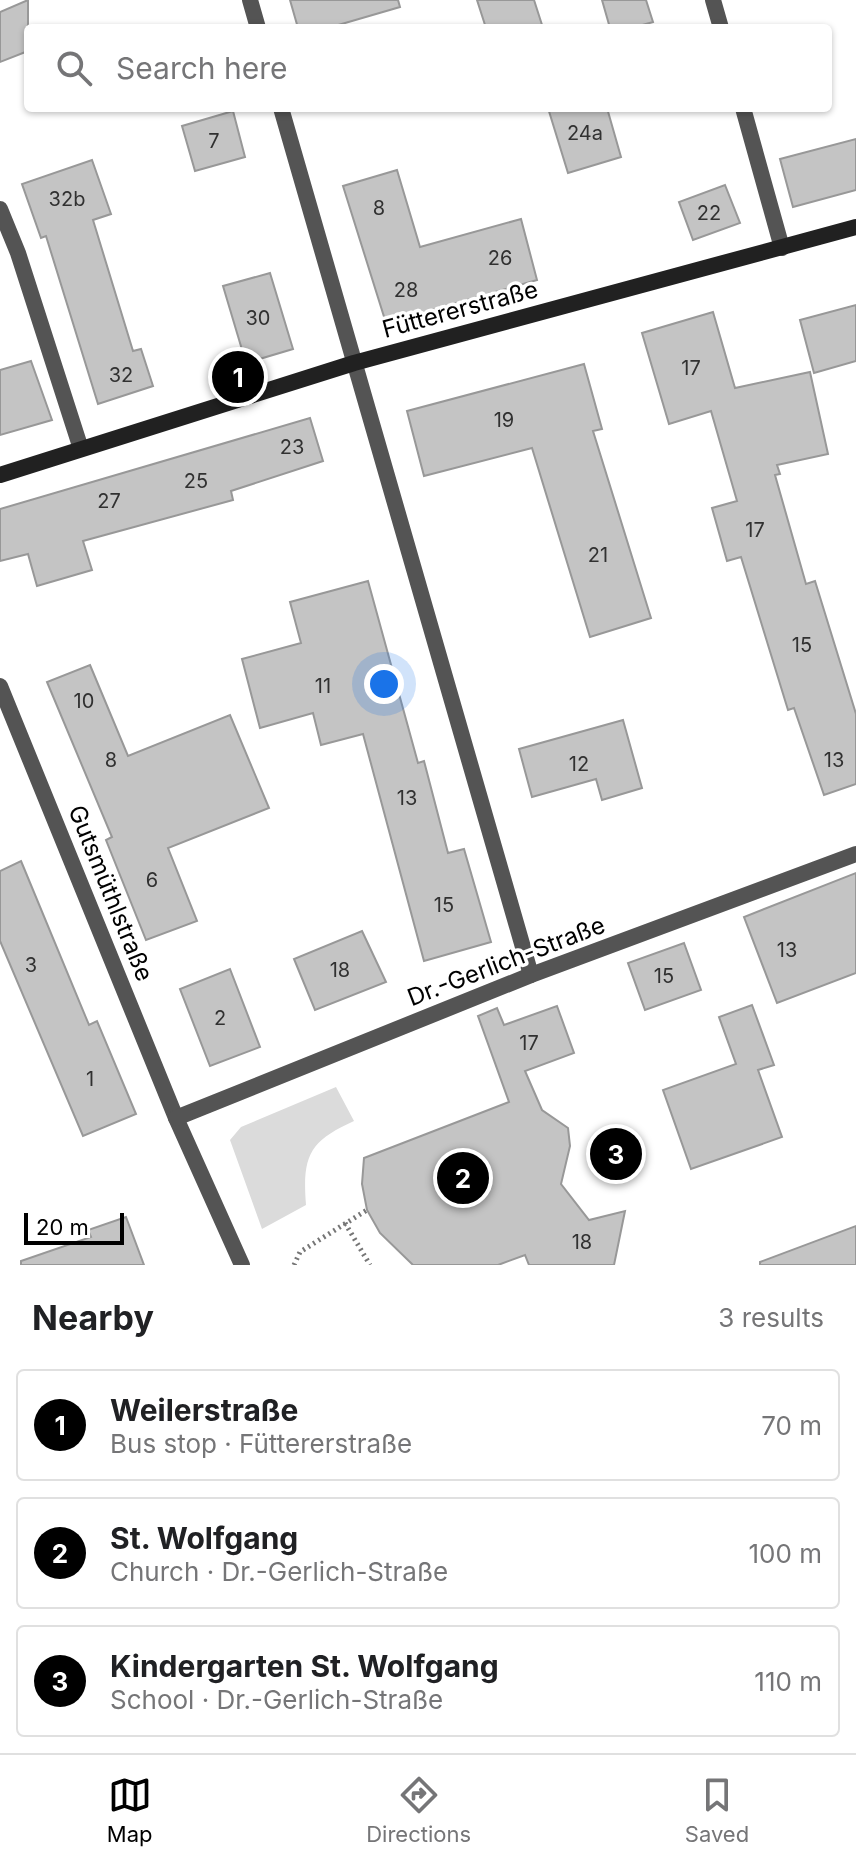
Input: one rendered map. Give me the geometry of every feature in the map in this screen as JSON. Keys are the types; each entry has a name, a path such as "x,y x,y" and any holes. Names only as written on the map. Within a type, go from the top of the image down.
{"street":[{"path":"250,0 257,24"},
{"path":"713,0 720,24"},
{"path":"282,112 531,975"},
{"path":"744,112 782,248"},
{"path":"0,209 18,253 81,449"},
{"name":"Füttererstraße","path":"0,475 354,363 856,227"},
{"name":"Gutsmüthlstraße","path":"1,690 176,1118 242,1265"},
{"name":"Dr.-Gerlich-Straße","path":"176,1118 531,975 856,854"}],"path":[{"path":"294,1265 300,1252 367,1210"},
{"path":"345,1223 370,1265"}],"shaded area":[{"path":"336,1087 354,1121 327,1136 312,1152 306,1174 306,1205 262,1229 230,1140 241,1127"}],"building":[{"path":"28,0 24,53 0,62 0,12"},
{"path":"290,0 398,0 400,7 342,24 297,24"},
{"path":"477,0 534,0 542,24 485,24"},
{"path":"602,0 646,0 653,22 609,24"},
{"path":"233,112 245,157 195,171 182,126"},
{"path":"549,112 608,112 621,157 568,173"},
{"path":"856,139 856,190 793,207 780,159"},
{"path":"92,160 111,214 93,220 133,351 141,349 153,386 98,404 46,236 41,238 22,184"},
{"path":"397,170 420,247 521,219 537,280 386,323 343,186"},
{"path":"725,185 740,223 693,240 679,202"},
{"path":"270,273 293,349 246,363 223,286"},
{"path":"856,305 856,361 814,373 800,320"},
{"path":"713,312 735,388 810,372 828,454 777,465 780,474 775,475 806,584 815,581 856,714 856,784 824,795 794,708 788,710 741,557 727,561 712,508 737,501 711,411 669,424 642,333"},
{"path":"31,361 52,420 0,435 0,370"},
{"path":"584,364 602,429 593,431 651,618 590,637 532,448 424,476 407,411"},
{"path":"310,418 323,461 231,491 233,500 83,541 92,570 37,586 28,554 0,561 0,509"},
{"path":"368,581 418,763 424,761 448,853 464,849 491,942 424,961 363,734 321,745 313,713 260,728 242,659 301,643 290,602"},
{"path":"90,665 128,756 230,715 269,808 168,848 197,921 146,940 106,840 112,837 47,682"},
{"path":"623,720 642,788 602,800 596,779 532,797 519,749"},
{"path":"21,861 89,1025 97,1021 136,1114 83,1136 0,941 0,871"},
{"path":"856,873 856,973 777,1003 744,917"},
{"path":"362,931 386,982 315,1010 294,959"},
{"path":"684,943 701,990 645,1010 628,963"},
{"path":"230,969 260,1047 210,1066 180,989"},
{"path":"752,1005 774,1065 758,1070 782,1137 691,1169 663,1090 736,1064 719,1017"},
{"path":"557,1006 574,1053 525,1071 542,1110 568,1128 570,1146 561,1184 589,1220 625,1211 614,1265 529,1265 525,1255 498,1265 413,1265 380,1233 367,1210 362,1184 364,1158 509,1102 478,1016 497,1008 504,1025"},
{"path":"126,1217 144,1265 21,1265 21,1261 91,1237 88,1230"},
{"path":"856,1226 856,1265 760,1265 760,1262"}],"place":[{"name":"Weilerstraße","path":"238,377"},
{"name":"Kindergarten St. Wolfgang","path":"616,1154"},
{"name":"St. Wolfgang","path":"463,1178"}]}
